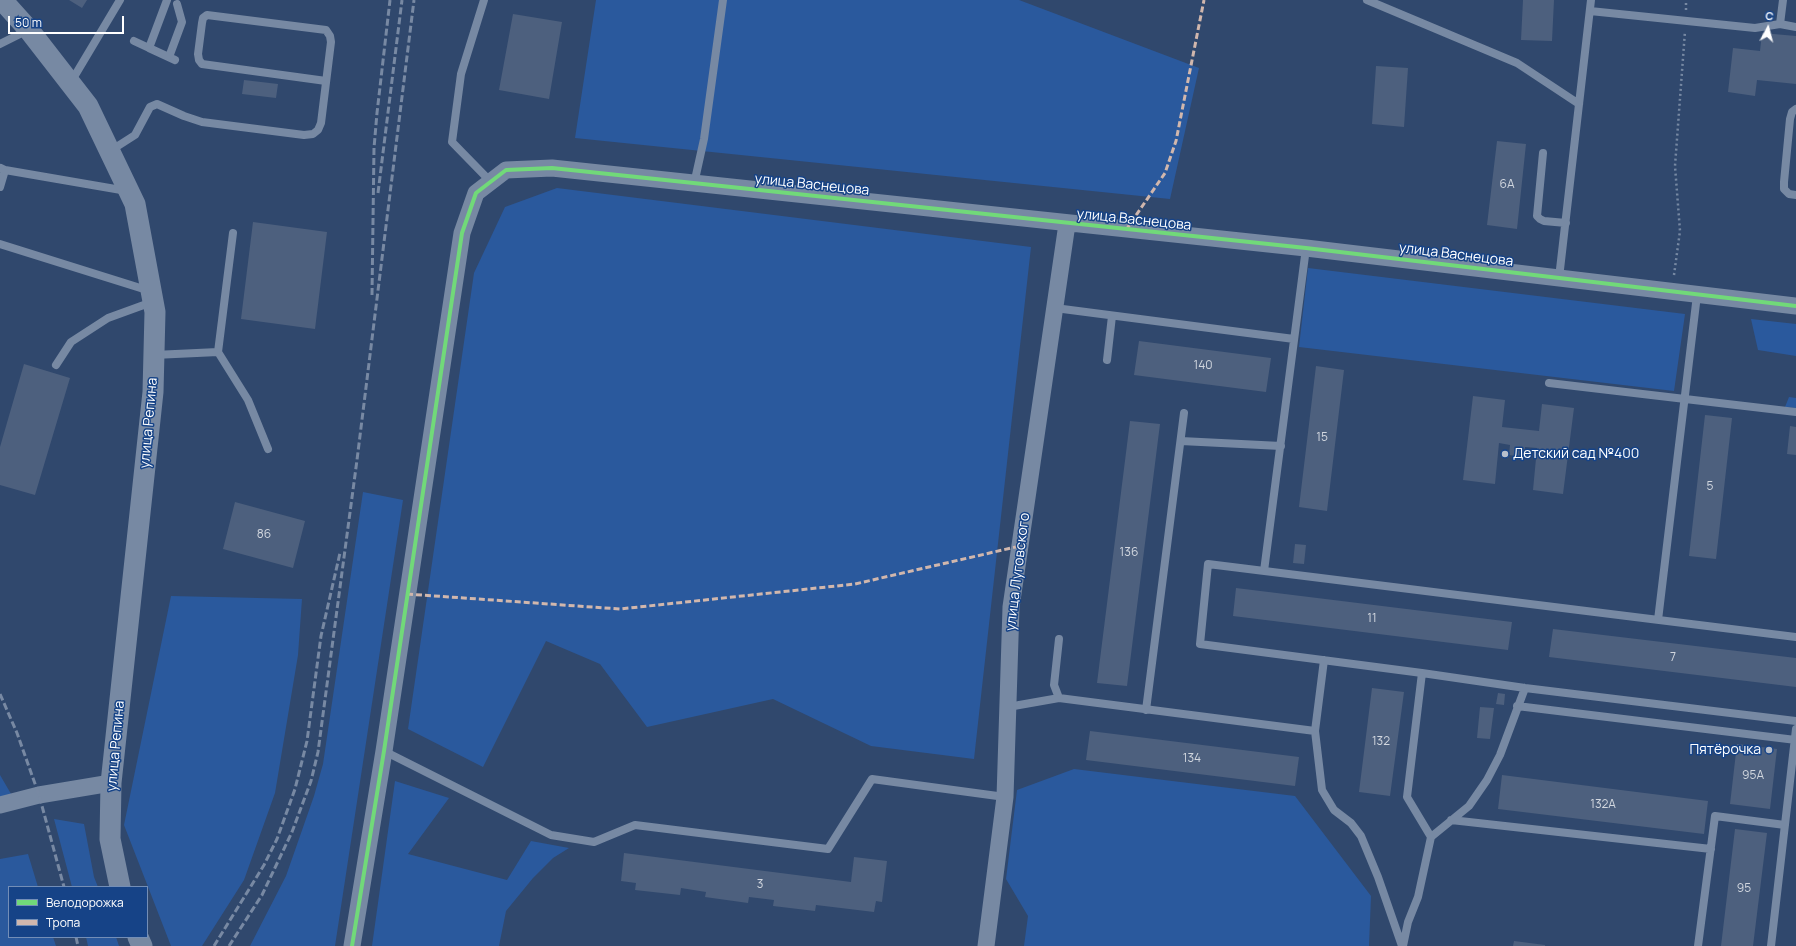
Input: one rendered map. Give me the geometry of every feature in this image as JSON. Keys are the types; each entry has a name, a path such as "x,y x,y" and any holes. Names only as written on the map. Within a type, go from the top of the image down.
{"street":[{"name":"улица Репина","path":"6,2 88,106 135,204 155,312 153,392 111,783 110,840 120,886"},
{"name":"улица Васнецова","path":"384,750 462,233 476,193 506,170 552,168 1067,224 1306,248 1796,306"},
{"name":"улица Луговского","path":"986,946 1005,797 1011,607 1067,224"},
{"path":"352,946 384,750"},
{"path":"0,805 39,794 111,783"}],"lane":[{"path":"70,84 120,0"},
{"path":"134,41 149,48 172,58 182,22 178,2 167,0 149,48"},
{"path":"484,0 461,74 452,142 491,182"},
{"path":"694,184 704,139 723,0"},
{"path":"1367,0 1517,63 1579,104"},
{"path":"1559,278 1591,0"},
{"path":"1780,24 1783,0"},
{"path":"1590,11 1685,22 1755,28 1780,24 1796,27"},
{"path":"109,151 135,136 150,107 157,104 202,122 304,135 313,134 318,130 320,123 326,81 331,42 330,36 326,30 207,15 203,18 198,54 199,60 202,64 326,81"},
{"path":"0,44 29,30"},
{"path":"1796,108 1792,112 1790,119 1784,189 1789,194 1796,195"},
{"path":"1543,153 1537,216 1540,220 1544,221 1566,223"},
{"path":"0,187 3,169 128,191"},
{"path":"233,233 218,352 248,400 268,449"},
{"path":"0,244 152,297"},
{"path":"1264,571 1306,248"},
{"path":"1658,620 1698,295"},
{"path":"56,365 71,342 108,318 152,297"},
{"path":"1055,308 1294,339"},
{"path":"1107,360 1112,316"},
{"path":"154,355 218,352"},
{"path":"1549,383 1796,412"},
{"path":"1146,710 1184,413"},
{"path":"1181,441 1281,446"},
{"path":"1796,637 1208,564 1200,644 1525,688 1796,721"},
{"path":"1059,698 1054,685 1060,639"},
{"path":"1324,660 1315,731 1322,790 1334,810 1351,824 1361,836 1378,877 1403,946"},
{"path":"1422,674 1407,797 1431,838"},
{"path":"1403,946 1408,922 1418,897 1431,838 1469,806 1487,780 1500,755 1517,706 1525,688"},
{"path":"1008,707 1059,698 1315,731"},
{"path":"1517,706 1795,740"},
{"path":"1771,946 1796,729"},
{"path":"384,750 551,835 594,842 635,825 828,849 872,779 1005,797"},
{"path":"1698,946 1715,816 1785,825"},
{"path":"1451,820 1711,849"}],"path":[{"path":"1673,282 1680,231 1675,166 1686,0"}],"shaded area":[{"path":"596,0 1019,0 1199,68 1170,199 575,138"},
{"path":"557,188 1031,247 974,759 871,746 773,699 647,727 600,664 546,641 483,767 408,729 474,273 505,207"},
{"path":"1308,268 1685,314 1674,391 1299,347"},
{"path":"1751,319 1796,324 1796,356 1758,350"},
{"path":"1789,397 1796,398 1796,408 1785,407"},
{"path":"363,492 403,500 335,946 250,946 286,876 314,796 323,764"},
{"path":"171,596 302,599 298,655 275,793 244,880 202,946 171,946 124,825"},
{"path":"1074,769 1295,796 1371,896 1369,946 1024,946 1028,916 1006,879 1017,790"},
{"path":"0,775 14,799 0,802"},
{"path":"395,781 449,798 408,854 507,880 531,841 569,848 553,858 533,878 506,911 499,946 372,946"},
{"path":"54,819 84,824 94,877 98,886 72,886"},
{"path":"28,854 38,886 8,886 8,938 53,938 56,946 0,946 0,859"},
{"path":"86,938 116,938 119,946 88,946"}],"building":[{"path":"69,0 87,0 82,8"},
{"path":"1523,0 1554,0 1552,41 1521,40"},
{"path":"513,14 562,22 549,99 499,90"},
{"path":"1762,33 1796,36 1796,84 1757,80 1755,96 1728,92 1733,48 1760,51"},
{"path":"1376,66 1408,68 1404,127 1372,124"},
{"path":"244,80 278,84 276,98 242,94"},
{"path":"1497,141 1526,144 1517,229 1487,225"},
{"path":"253,222 327,232 315,329 241,319"},
{"path":"1139,341 1271,358 1266,392 1134,375"},
{"path":"24,364 70,378 35,495 0,485 0,447"},
{"path":"1316,366 1344,370 1327,511 1299,507"},
{"path":"1473,396 1505,400 1502,427 1539,431 1542,404 1574,408 1563,494 1533,490 1537,448 1525,447 1524,457 1509,455 1510,445 1499,443 1495,484 1463,480"},
{"path":"1705,415 1732,418 1716,559 1689,556"},
{"path":"1130,421 1160,424 1127,686 1097,683"},
{"path":"1790,426 1796,427 1796,455 1787,454"},
{"path":"235,502 305,521 293,568 223,549"},
{"path":"1295,544 1306,545 1304,564 1293,563"},
{"path":"1236,588 1512,622 1508,650 1233,616"},
{"path":"1553,629 1796,658 1796,687 1549,657"},
{"path":"1372,688 1404,692 1390,796 1359,792"},
{"path":"1498,693 1505,694 1504,705 1496,704"},
{"path":"1480,707 1494,708 1490,739 1477,738"},
{"path":"1090,731 1299,757 1295,786 1086,760"},
{"path":"1737,744 1777,749 1770,809 1730,804"},
{"path":"1502,775 1708,801 1704,834 1498,809"},
{"path":"1735,829 1767,833 1753,946 1721,946"},
{"path":"624,853 851,882 854,857 887,861 882,902 876,901 874,912 816,905 815,911 773,906 774,900 749,897 748,903 705,897 706,892 681,888 680,895 635,890 636,883 621,881"},
{"path":"1514,941 1545,945 1545,946 1513,946"}],"railway":[{"path":"372,295 374,148 390,0"},
{"path":"378,193 402,0"},
{"path":"229,946 262,895 292,832 311,781 318,752 357,460 414,0"},
{"path":"214,946 264,865 277,839 295,789 307,741 321,636 340,553"},
{"path":"0,694 17,733 39,795 64,886"},
{"path":"76,938 78,946"}],"marked path":[{"path":"1126,230 1165,173 1176,141 1204,0"},
{"path":"407,594 620,609 855,584 1020,546"}],"cycle path":[{"path":"352,946 384,751 462,233 476,193 506,170 552,168 1306,248 1796,306"}],"place":[{"name":"Детский сад №400","path":"1505,454"},
{"name":"Пятёрочка","path":"1769,750"}]}
